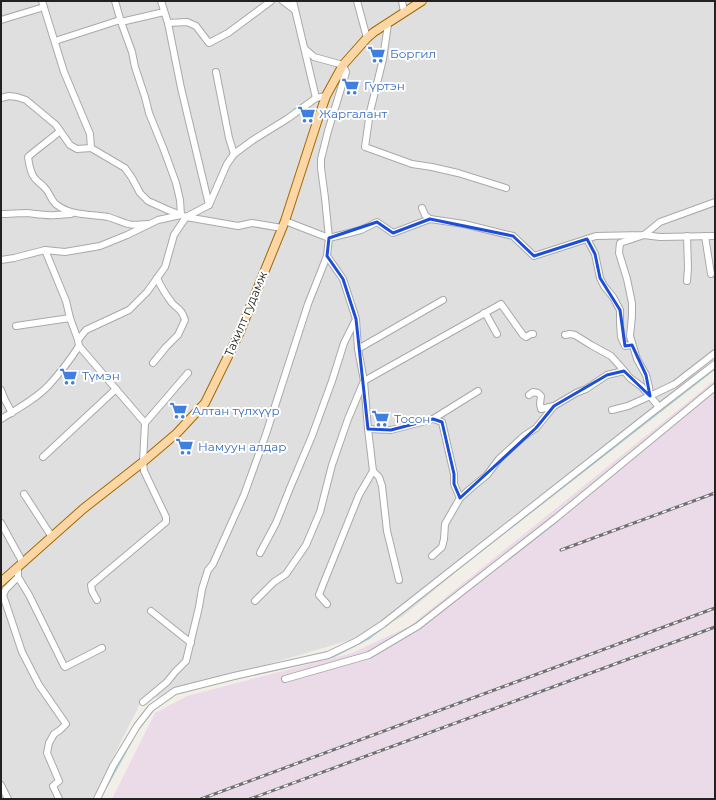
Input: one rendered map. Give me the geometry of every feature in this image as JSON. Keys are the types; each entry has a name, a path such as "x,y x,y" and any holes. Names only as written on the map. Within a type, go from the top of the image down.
{"main road":[{"name":"Тахилт гудамж","path":"1,582 83,509 177,433 205,403 239,334 284,225 326,96 343,65 367,38 422,1"}],"street":[{"path":"78,340 86,330 129,310 147,292 165,267 174,235 184,216 176,183 149,113 132,52 114,1"},
{"path":"161,1 168,23 181,88 209,205"},
{"path":"168,23 187,22 196,26 209,44 271,1"},
{"path":"283,1 295,10"},
{"path":"293,1 316,98"},
{"path":"358,1 367,38"},
{"path":"402,1 404,12"},
{"path":"1,20 43,4 64,72 90,134 91,148"},
{"path":"54,42 120,21 164,12"},
{"path":"388,24 383,59 370,112 364,147 412,164 458,173 506,188"},
{"path":"143,702 167,682 186,661 202,589 208,570 213,564 244,495 266,434 308,304 327,256 329,238 321,159 346,74 343,65 314,57 305,49"},
{"path":"216,72 229,138 234,154"},
{"path":"1,98 10,96 26,100 56,125 70,145 78,149 91,148 125,168 140,193 148,201 184,216 238,226 252,223 284,225 329,238 361,230 377,222 393,233 430,218"},
{"path":"1,260 45,250 65,252 100,246 158,220 184,216 209,205 227,164 234,154 316,98 326,96"},
{"path":"60,131 28,156 29,164 34,178 47,190 56,205 83,215"},
{"path":"650,396 646,375 637,359 630,336 632,303 627,279 619,253 620,243 644,235 660,222 715,202"},
{"path":"422,208 425,215 430,218 464,224 513,236 534,256 596,236 715,236"},
{"path":"1,214 28,213 83,215 109,217 128,224 150,224"},
{"path":"687,236 687,281"},
{"path":"705,236 711,274"},
{"path":"587,239 595,254 600,278 620,310 621,337 625,346 632,345"},
{"path":"45,250 66,301 79,346 145,423"},
{"path":"327,256 343,278 356,320 358,349 364,381 373,471 359,495 322,586 319,596 327,604"},
{"path":"153,363 178,335 185,320 183,313 172,303 157,278"},
{"path":"358,349 443,300"},
{"path":"255,601 274,582 286,574 306,545 320,512 332,465 343,432 364,381 501,304 523,335 526,337 533,334"},
{"path":"484,313 497,334"},
{"path":"16,326 70,318"},
{"path":"260,553 276,523 312,436 344,343 356,320"},
{"path":"565,335 575,335 611,356 630,378 642,387 658,408"},
{"path":"1,419 24,405 48,386 79,346"},
{"path":"612,410 628,406 675,384 715,353"},
{"path":"97,799 113,766 137,726 151,708 174,691 328,655 357,640 383,624 715,364"},
{"path":"529,395 534,392 541,396 541,409 554,406 586,389 607,375 624,371"},
{"path":"97,600 92,591 91,584 166,522 166,517 144,471 145,423 188,373"},
{"path":"285,679 369,655 418,626 556,518 715,387"},
{"path":"42,457 116,389"},
{"path":"1,390 12,413"},
{"path":"368,429 391,430 433,420 478,390"},
{"path":"432,556 442,547 444,539 444,524 460,498 487,474 499,459 524,436 536,428 554,406"},
{"path":"433,420 442,422 454,474 454,484 460,498"},
{"path":"373,471 379,477 382,486 387,531 398,580"},
{"path":"24,494 52,537"},
{"path":"1,523 20,565 18,577 6,589 3,595 22,652 40,685 66,724 54,734 49,743 47,753 59,781 53,786 59,799"},
{"path":"18,577 29,595 65,667 102,648"},
{"path":"151,611 191,643"},
{"path":"1,785 8,799"}],"highlighted area":[{"path":"430,219 513,236 534,256 587,239 595,254 600,278 620,310 625,346 632,345 646,375 650,396 624,371 607,375 554,406 536,428 460,498 454,484 454,474 442,422 433,419 391,430 368,429 356,319 343,279 327,256 329,238 377,222 393,233"}],"shaded area":[{"path":"1,1 715,1 715,356 402,617 350,640 141,702 93,799 1,799"},
{"path":"715,380 715,799 112,799 155,713 187,696 352,653 410,626"}],"waterway":[{"path":"412,605 715,369"},
{"path":"213,684 333,657 370,638 384,627"},
{"path":"106,788 133,739"}],"railway":[{"path":"561,550 715,493"},
{"path":"201,799 715,608"},
{"path":"250,799 715,627"}],"place":[{"name":"Боргил","path":"377,54"},
{"name":"Гүртэн","path":"351,86"},
{"name":"Жаргалант","path":"306,114"},
{"name":"Түмэн","path":"69,376"},
{"name":"Алтан түлхүүр","path":"179,411"},
{"name":"Тосон","path":"381,419"},
{"name":"Намуун алдар","path":"185,447"}]}
